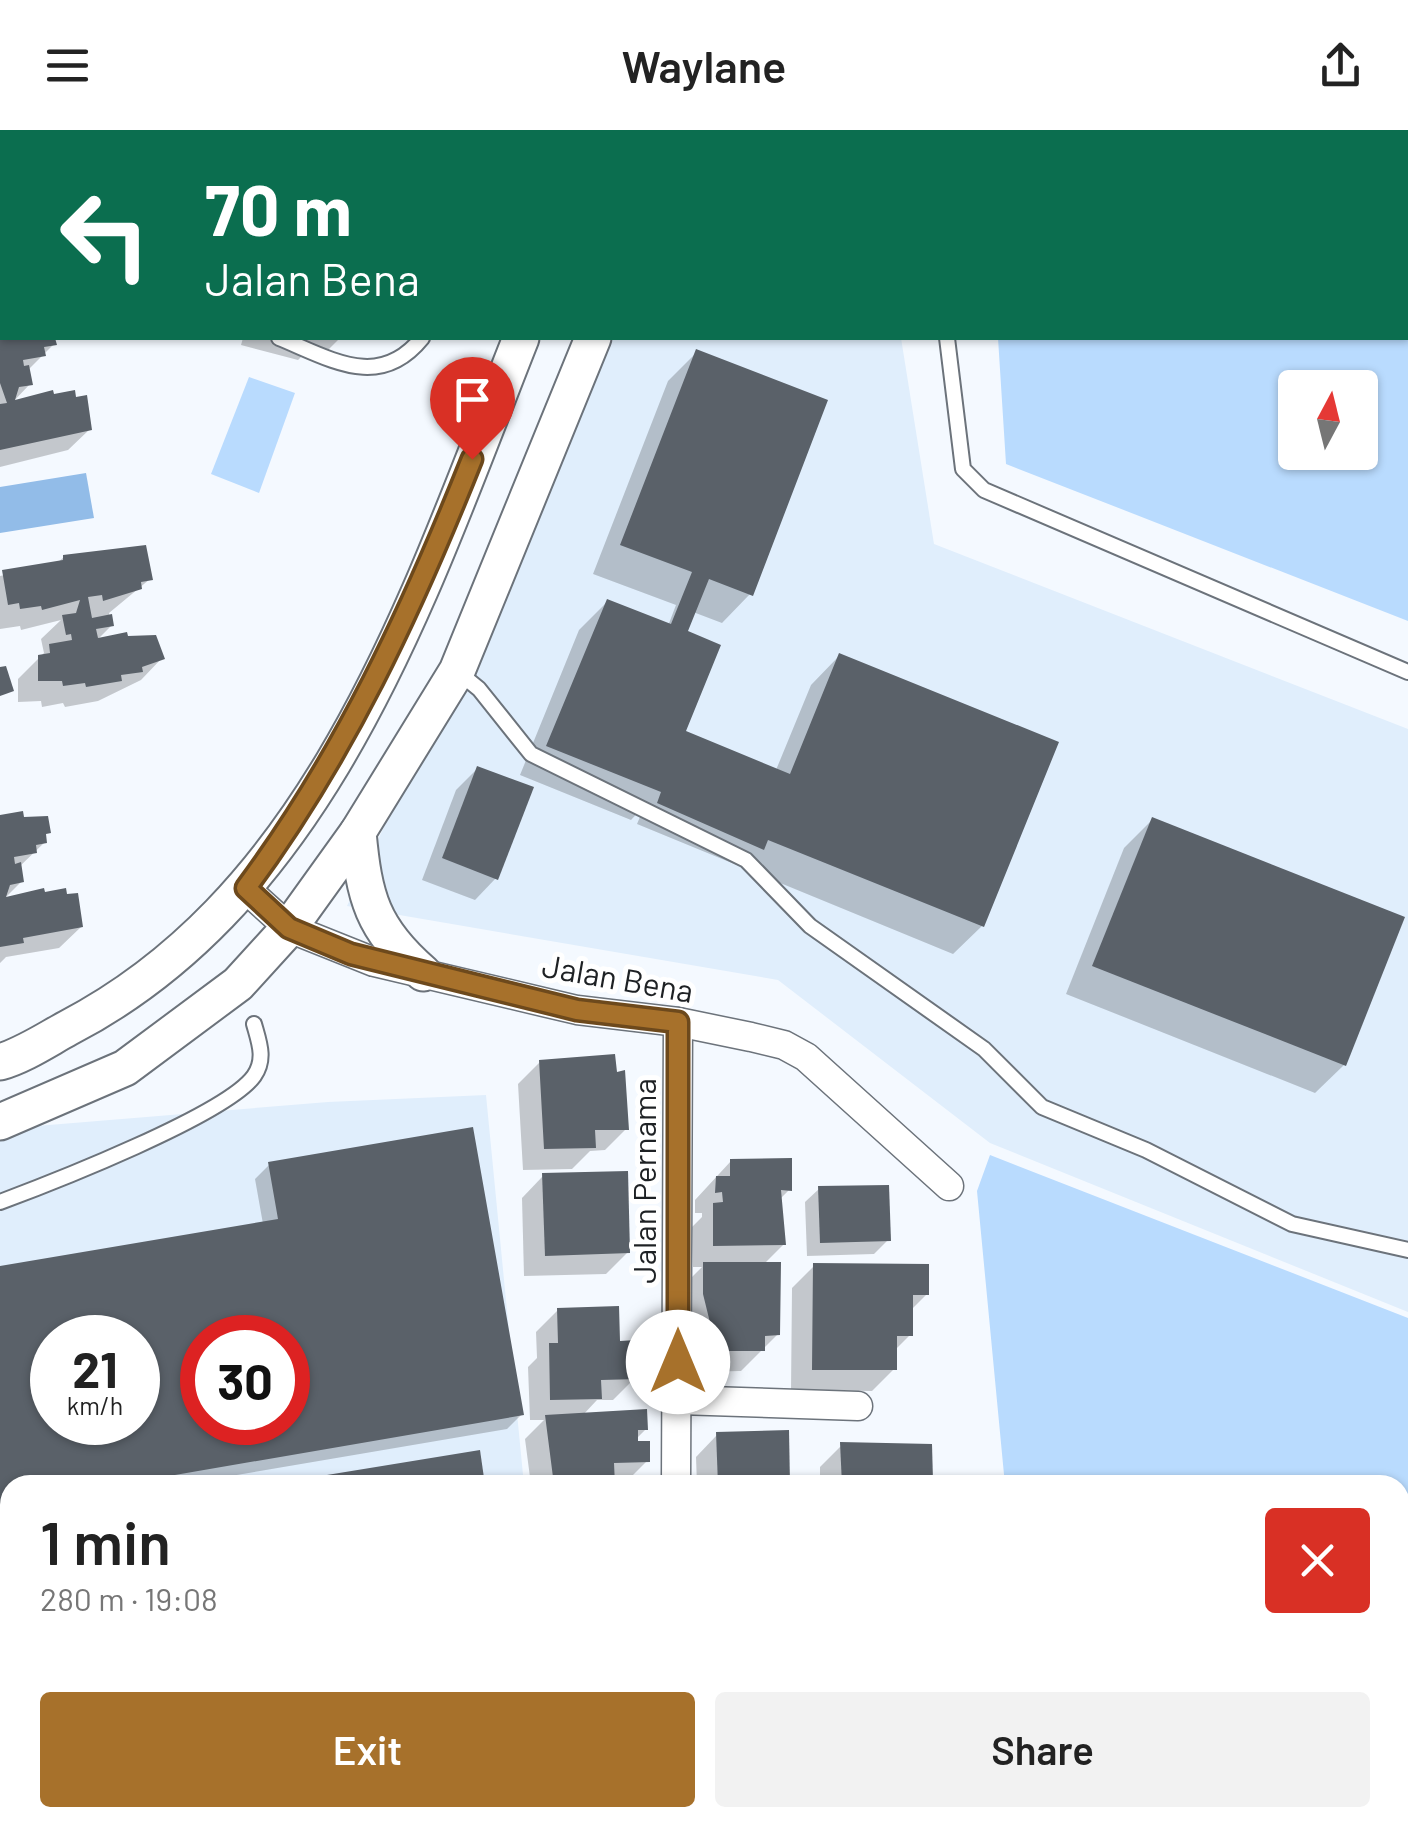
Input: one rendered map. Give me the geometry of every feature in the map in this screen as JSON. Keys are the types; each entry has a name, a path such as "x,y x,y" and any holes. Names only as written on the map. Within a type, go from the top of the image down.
{"street":[{"path":"0,1062 114,1004 196,938 246,888 356,721 421,589 520,340"},
{"path":"0,1122 125,1068 238,984 289,928 358,832 457,671 592,340"},
{"path":"358,832 366,899 396,950 423,973"},
{"name":"Jalan Bena","path":"246,888 289,928 328,947 577,1010 678,1022 784,1045 806,1058 950,1186"},
{"name":"Jalan Pernama","path":"676,1475 678,1022"},
{"path":"679,1400 858,1406"}],"lane":[{"path":"284,340 343,364 374,368 404,357 420,340"},
{"path":"947,340 962,469 984,490 1408,672"},
{"path":"457,671 479,689 532,754 746,860 810,926 984,1049 1042,1107 1146,1150 1292,1224 1408,1250"},
{"path":"0,1202 141,1144 234,1092 258,1068 262,1054 254,1024"}],"shaded area":[{"path":"611,340 901,340 934,544 1408,729 1408,1312 990,1143 778,980 347,906"},
{"path":"998,340 1408,340 1408,621 1006,464"},
{"path":"249,377 295,393 259,493 211,474"},
{"path":"86,473 94,518 0,533 0,487"},
{"path":"486,1095 523,1475 0,1475 0,1129 328,1102"},
{"path":"990,1155 1408,1318 1408,1475 1004,1475 977,1191"}],"building":[{"path":"0,340 56,340 57,345 44,347 46,356 23,360 24,366 29,365 33,385 19,387 15,400 53,390 54,394 75,390 76,397 87,395 92,430 0,450 0,404 7,403 0,383"},
{"path":"696,349 828,400 753,596 709,579 688,631 721,645 686,731 790,774 839,653 1059,742 984,927 768,840 764,850 657,803 661,792 546,746 607,599 671,624 692,572 620,545"},
{"path":"146,545 153,580 141,582 142,589 103,601 102,595 88,597 92,618 112,614 114,626 96,629 98,638 127,632 128,636 156,635 165,659 142,667 143,672 121,675 122,681 86,687 85,683 63,686 62,681 38,681 38,655 50,653 49,644 72,640 71,634 66,635 62,615 76,613 80,600 42,610 41,606 20,609 19,603 8,605 2,570 63,560 63,555"},
{"path":"6,666 14,691 0,696 0,667"},
{"path":"477,766 534,787 498,880 442,858"},
{"path":"23,811 24,817 48,816 51,833 46,834 47,843 36,845 37,853 14,857 15,864 21,862 24,882 10,885 6,897 44,888 45,892 66,888 67,894 78,893 83,927 23,938 24,943 0,947 0,815"},
{"path":"1152,817 1405,917 1346,1066 1092,966"},
{"path":"615,1054 617,1072 625,1070 629,1130 595,1130 596,1148 544,1149 539,1060"},
{"path":"473,1127 524,1415 175,1475 0,1475 0,1266 278,1219 268,1162"},
{"path":"792,1158 792,1191 781,1190 786,1245 713,1246 713,1203 723,1202 722,1192 715,1193 716,1176 730,1176 730,1159"},
{"path":"628,1171 630,1253 545,1256 542,1173"},
{"path":"889,1185 891,1241 820,1243 818,1186"},
{"path":"703,1262 781,1262 780,1335 765,1336 765,1351 717,1351 703,1294"},
{"path":"813,1263 929,1264 929,1295 913,1295 913,1336 897,1336 897,1370 812,1370"},
{"path":"619,1306 620,1341 636,1340 638,1379 601,1380 602,1399 550,1400 549,1343 558,1343 557,1308"},
{"path":"647,1409 648,1430 638,1430 638,1441 650,1441 650,1462 614,1463 615,1475 553,1475 545,1415"},
{"path":"789,1430 790,1475 718,1475 716,1432"},
{"path":"840,1442 932,1444 933,1475 842,1475"},
{"path":"480,1450 484,1475 327,1475"}],"route":[{"path":"472,459 421,589 356,721 246,888 289,928 328,947 374,962 577,1010 678,1022 678,1362"}]}
